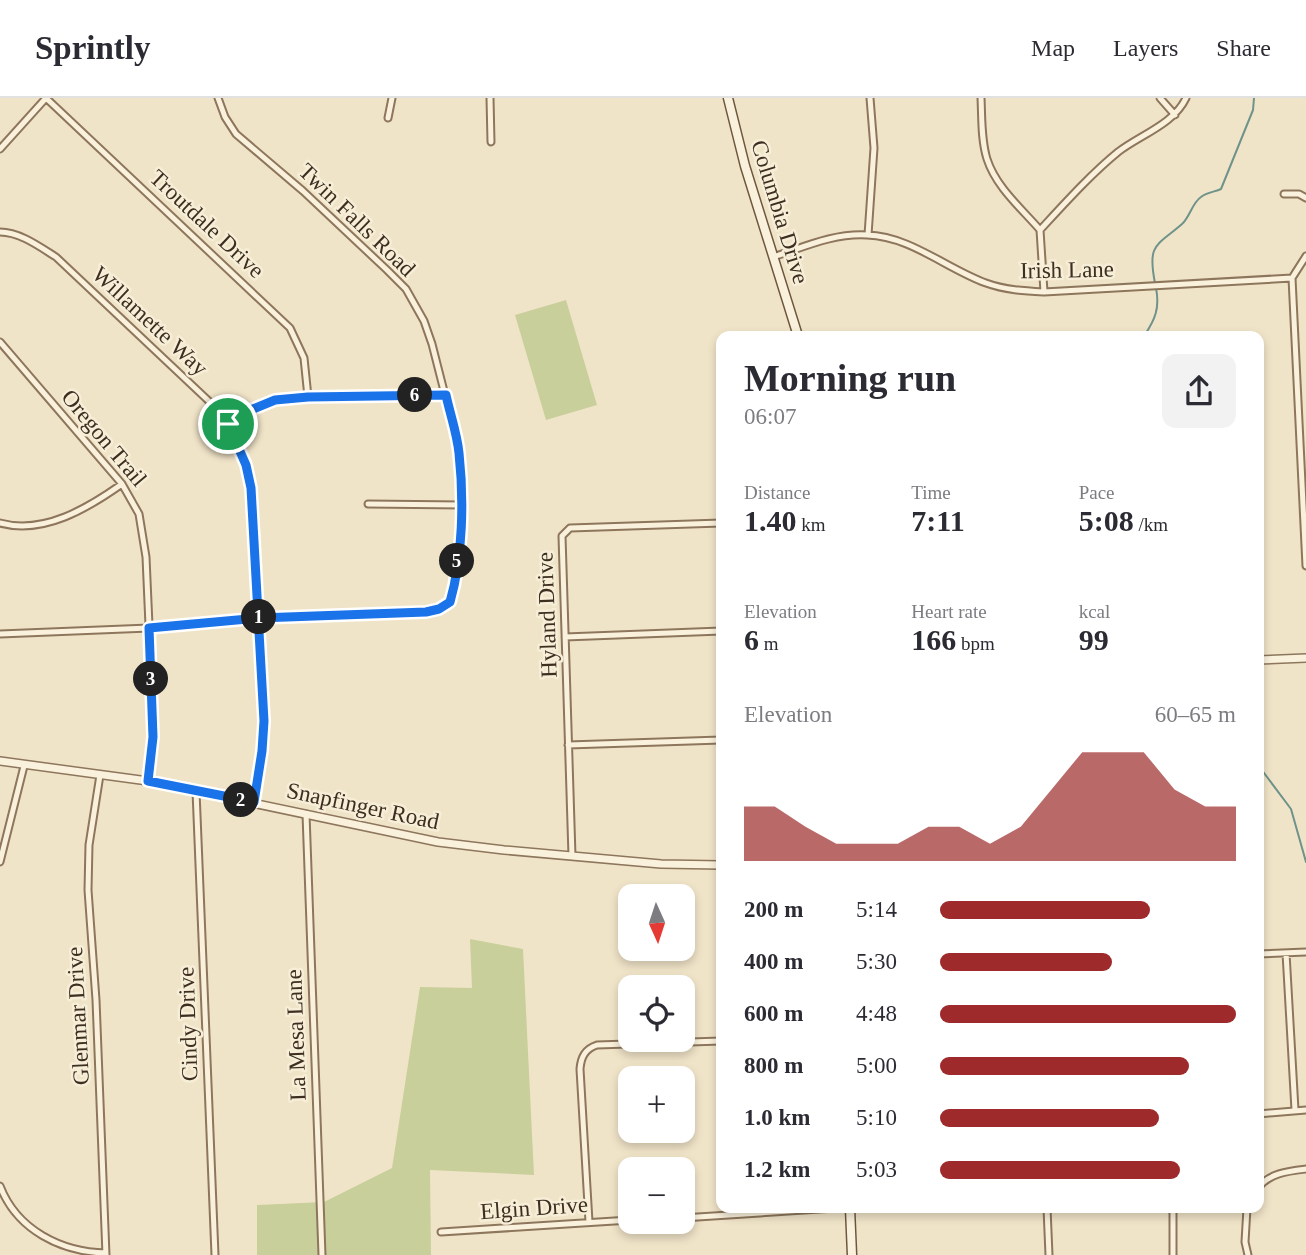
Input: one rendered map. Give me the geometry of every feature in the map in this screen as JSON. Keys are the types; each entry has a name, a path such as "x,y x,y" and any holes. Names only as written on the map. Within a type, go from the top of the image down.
{"main road":[{"name":"Columbia Drive","path":"728,98 745,166 796,331"},
{"path":"850,1213 852,1255"}],"street":[{"path":"0,149 46,98"},
{"name":"Troutdale Drive","path":"46,98 290,328 304,358 308,397"},
{"name":"Twin Falls Road","path":"0,634 149,628 259,618 426,612 439,609 450,602 454,589 463,505 459,450 424,321 405,289 303,191 236,134 225,117 218,98"},
{"path":"388,118 392,98"},
{"path":"490,98 491,142"},
{"path":"868,234 874,148 870,98"},
{"path":"981,98 983,141 987,160 998,182 1040,230 1044,292"},
{"path":"1160,98 1175,115"},
{"path":"1040,230 1093,174 1121,150 1175,115 1186,98"},
{"path":"1284,194 1298,194 1306,198"},
{"name":"Willamette Way","path":"0,232 8,232 36,244 57,257 213,405 228,424 246,465 251,488 264,721 254,802"},
{"name":"Irish Lane","path":"773,257 830,238 868,234 906,244 987,284 1003,288 1044,292 1292,278"},
{"path":"1306,256 1292,278 1306,566"},
{"name":"Oregon Trail","path":"0,342 122,484 136,504 142,523 146,557 153,737 148,781"},
{"path":"228,424 275,400 446,395"},
{"path":"0,523 22,524 66,517 95,503 122,484"},
{"path":"368,505 463,505"},
{"name":"Hyland Drive","path":"572,856 562,536 570,528 716,523"},
{"path":"565,637 716,631"},
{"path":"1264,660 1306,658"},
{"path":"569,746 716,740"},
{"name":"Snapfinger Road","path":"0,761 148,781 438,842 661,864 716,865"},
{"path":"0,862 24,765"},
{"name":"Glenmar Drive","path":"100,775 89,845 88,890 96,1000 106,1254"},
{"name":"Cindy Drive","path":"196,791 215,1255"},
{"name":"La Mesa Lane","path":"306,814 322,1255"},
{"path":"1264,954 1306,952"},
{"path":"1286,953 1295,1110"},
{"path":"589,1222 580,1069 583,1055 590,1048 608,1044 716,1041"},
{"path":"1264,1113 1306,1110"},
{"path":"1264,1182 1280,1172 1306,1169"},
{"path":"0,1186 8,1204 34,1232 54,1243 90,1253 106,1254"},
{"path":"695,1217 758,1213"},
{"path":"1047,1213 1048,1255"},
{"path":"1173,1213 1174,1255"},
{"path":"1247,1213 1245,1241 1248,1255"},
{"name":"Elgin Drive","path":"440,1232 618,1221"}],"green space":[{"path":"566,300 597,405 546,420 515,315"},
{"path":"470,939 523,949 534,1175 430,1170 431,1255 257,1255 257,1205 324,1202 392,1168 420,987 472,988"}],"waterway":[{"path":"1155,283 1152,260 1156,247 1185,221 1198,200 1221,189 1253,110 1254,98"},
{"path":"1147,331 1156,314 1156,288"},
{"path":"1264,773 1291,809 1306,862"}],"route":[{"path":"228,424 246,465 251,488 259,618 264,721 254,802 148,781 153,737 149,628 259,618 377,615 439,609 450,602 454,589 463,505 459,450 446,395 275,400 228,424"}]}
